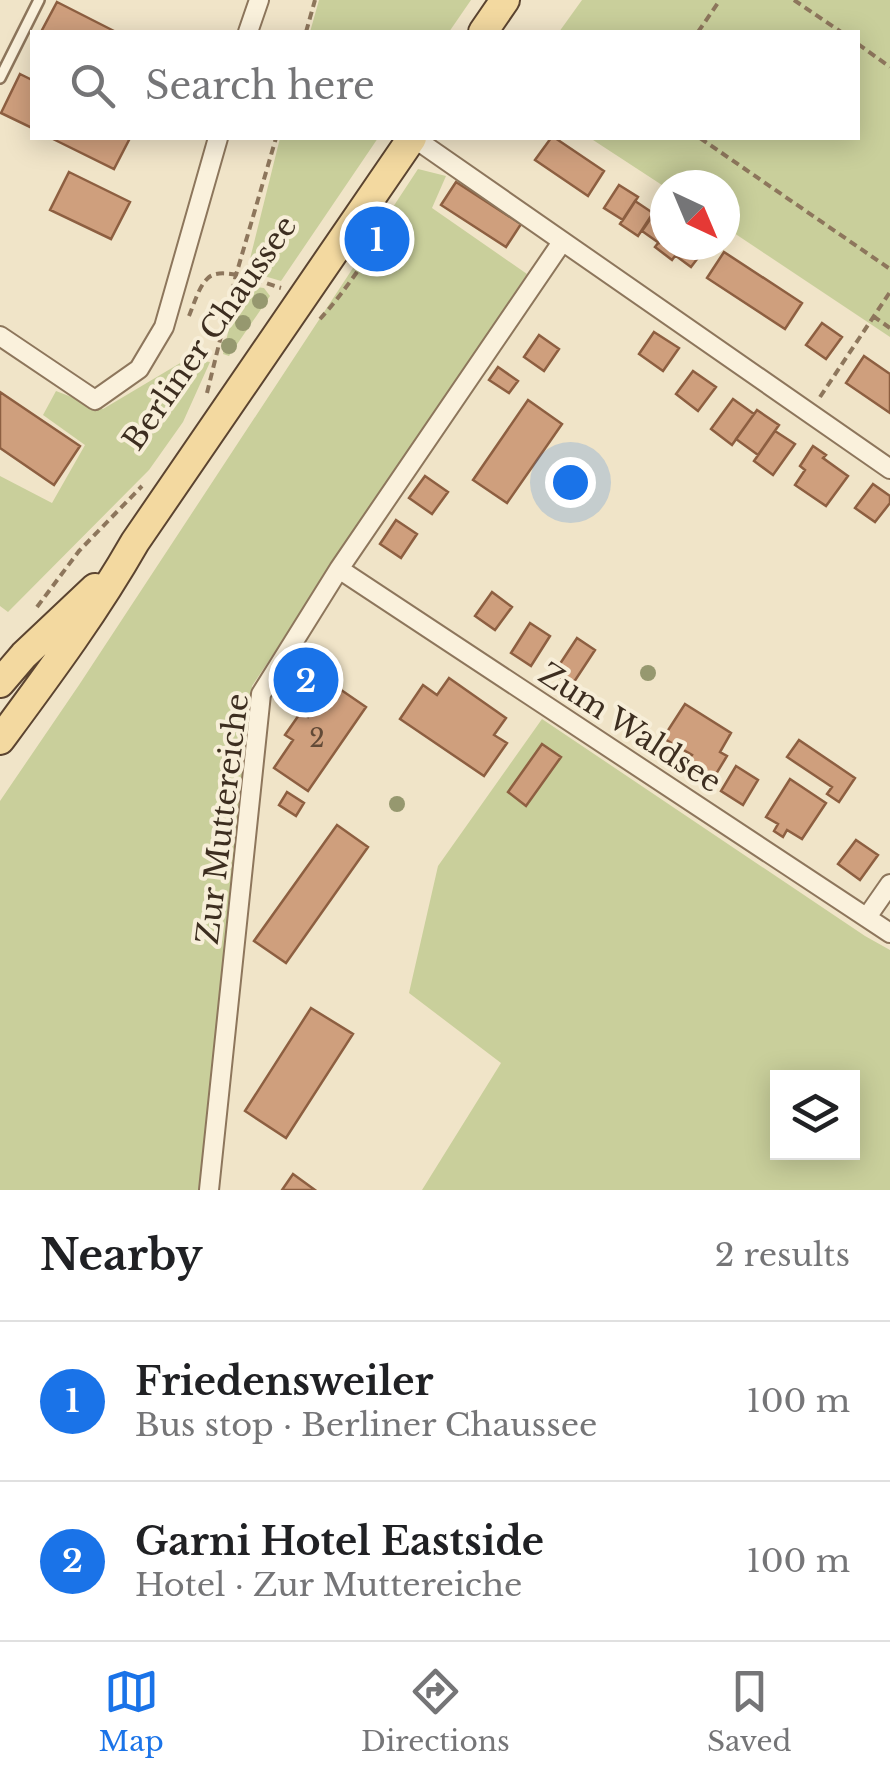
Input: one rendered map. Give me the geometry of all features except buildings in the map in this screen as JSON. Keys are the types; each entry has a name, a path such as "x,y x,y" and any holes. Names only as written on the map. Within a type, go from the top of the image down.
{"main road":[{"path":"484,30 505,0"},
{"name":"Berliner Chaussee","path":"0,740 77,635 135,542 412,140"},
{"name":"Berliner Chaussee","path":"0,683 24,654 88,596 135,542"}],"street":[{"path":"249,30 259,0"},
{"path":"0,336 95,400 140,369 164,326 217,140"},
{"path":"416,140 890,469"},
{"name":"Zur Muttereiche","path":"208,1190 261,694 339,568 562,242"},
{"name":"Zum Waldsee","path":"339,568 890,933"},
{"path":"867,917 890,884"}],"lane":[{"path":"0,78 39,0"}],"path":[{"path":"307,30 315,0"},
{"path":"699,30 720,0"},
{"path":"794,0 837,30"},
{"path":"860,45 890,67"},
{"path":"275,140 236,276 281,288"},
{"path":"703,140 890,269"},
{"name":"Berliner Chaussee","path":"217,380 206,396 236,276"},
{"path":"809,414 890,292"},
{"path":"873,316 890,328"},
{"name":"Berliner Chaussee","path":"34,611 79,551 148,480"}],"green space":[{"path":"319,0 471,0 450,30 311,30"},
{"path":"582,0 890,0 890,337 740,237 740,170 650,170 650,177 593,140 860,140 860,30 560,30"},
{"path":"280,140 377,140 281,281 247,271"},
{"path":"418,169 446,176 432,208 527,274 252,686 201,1190 0,1190 0,801"},
{"path":"239,285 264,288 270,296 229,356 223,354"},
{"path":"187,359 210,362 183,422 149,470 8,612 0,606 0,476 52,503 85,445 43,415 56,391 103,409"},
{"path":"542,719 890,950 890,1190 422,1190 501,1063 409,993 438,866"}],"place":[{"name":"Friedensweiler","path":"377,239"},
{"name":"Garni Hotel Eastside","path":"306,680"}]}
